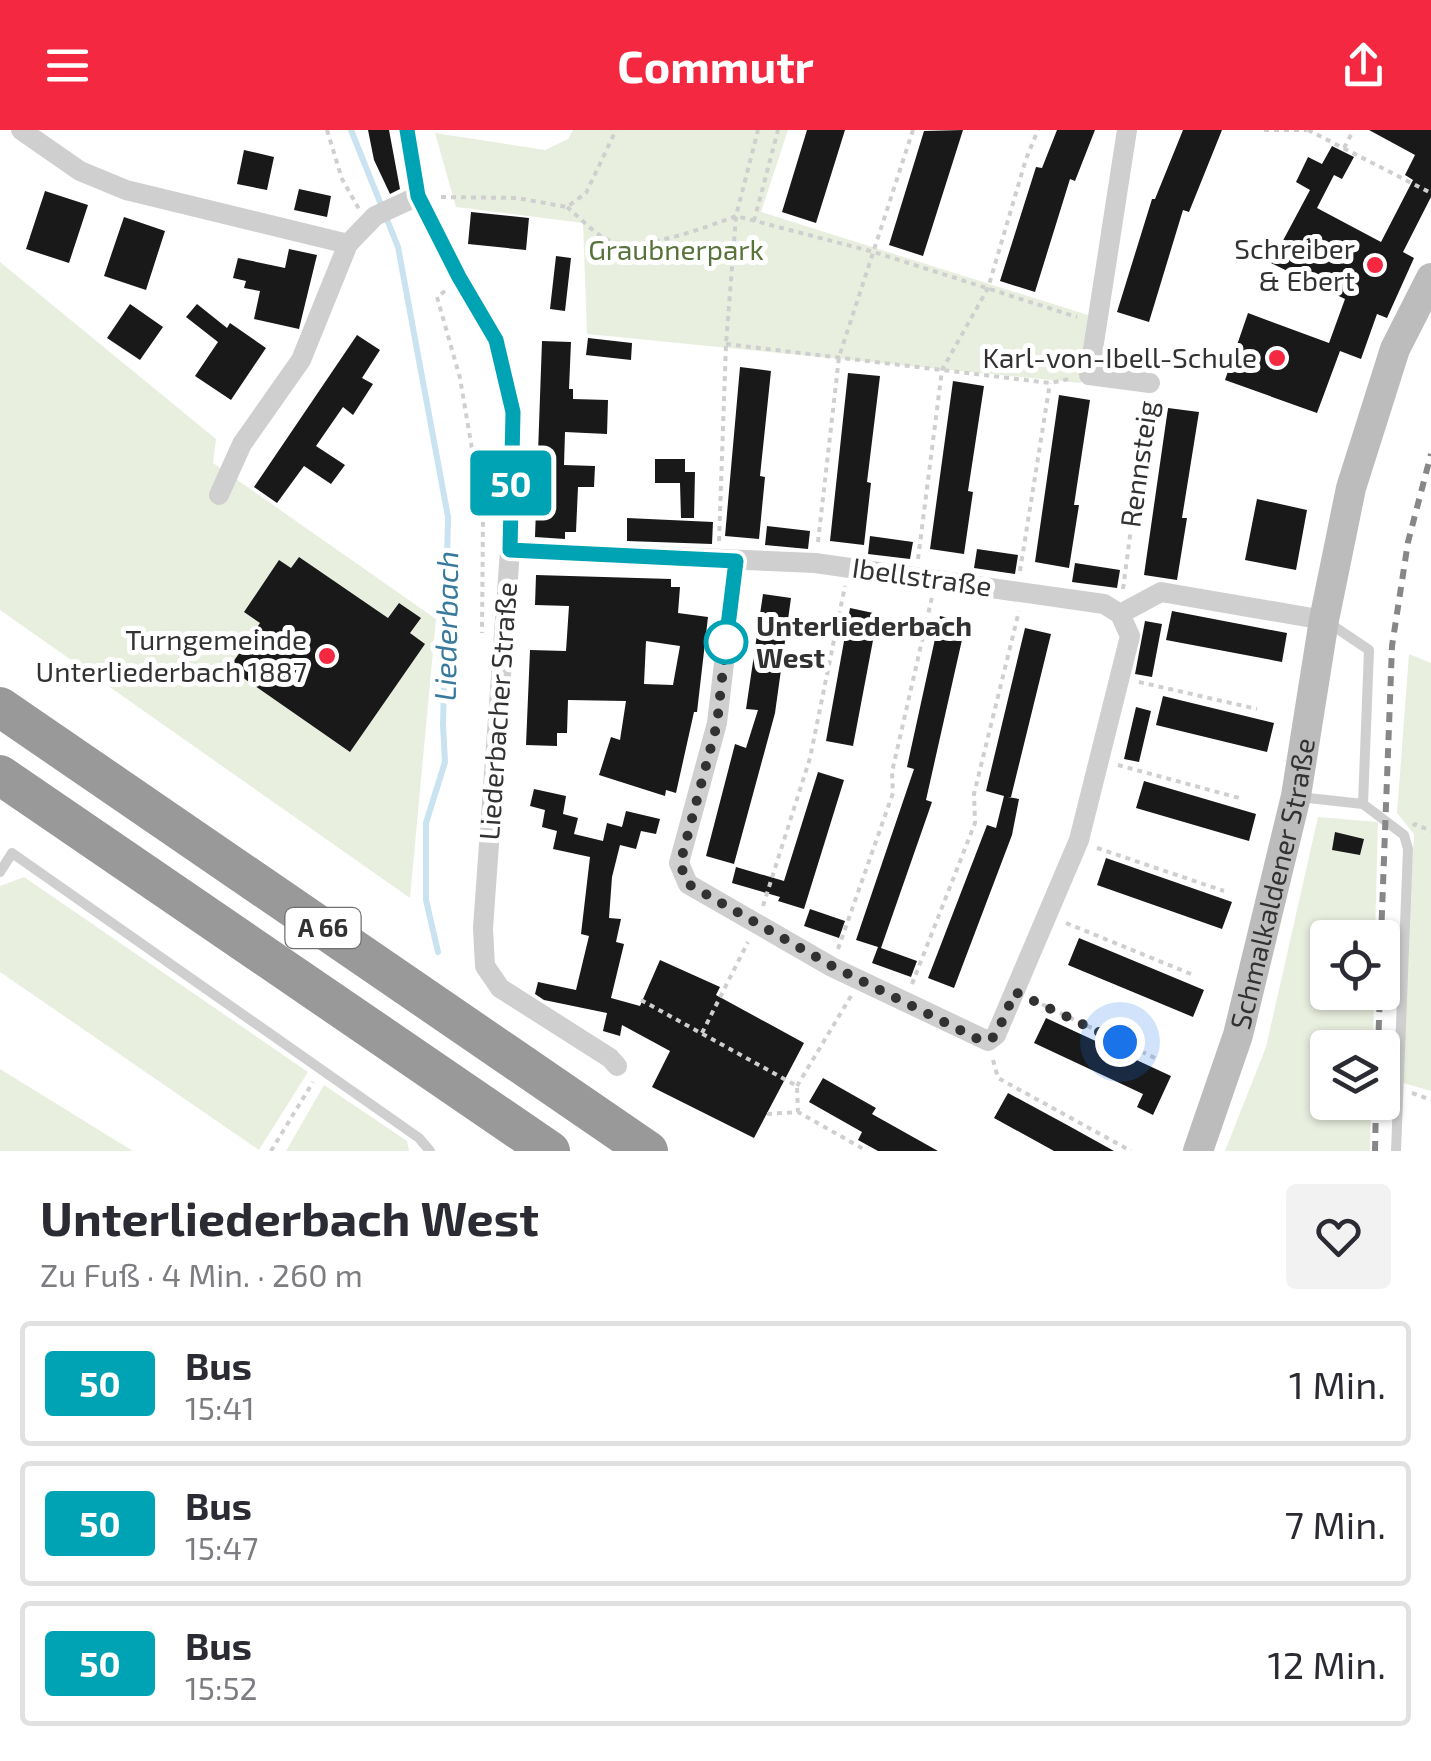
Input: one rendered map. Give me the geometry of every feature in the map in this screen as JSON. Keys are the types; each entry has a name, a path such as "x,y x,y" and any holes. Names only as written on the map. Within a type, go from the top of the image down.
{"highway":[{"name":"A 66","path":"0,707 648,1150"},
{"name":"A 66","path":"0,776 550,1151"}],"main road":[{"name":"Schmalkaldener Straße","path":"1198,1148 1238,1035 1296,796 1324,620 1352,488 1395,349 1431,278"}],"street":[{"path":"21,130 80,171 126,190 348,244"},
{"name":"Liederbacher Straße","path":"407,130 418,196 496,340 513,412 510,550 483,928 485,966 500,988 610,1058 618,1071"},
{"path":"1089,376 1127,130"},
{"path":"218,495 242,444 301,360 348,244 370,219 418,196"},
{"name":"Rennsteig","path":"1089,376 1150,383"},
{"name":"Ibellstraße","path":"510,550 848,567 1104,604 1120,614"},
{"path":"727,560 717,724 680,864 688,884 860,981 988,1041 996,1035 1078,842 1130,636 1120,614 1160,592 1324,620"}],"lane":[{"path":"1324,620 1369,650 1363,804"},
{"path":"1296,796 1363,804 1404,835 1408,850 1396,1151"},
{"path":"0,872 12,853 419,1138 430,1151"}],"path":[{"path":"327,130 342,179 370,219"},
{"path":"567,207 586,192 616,130"},
{"path":"727,560 726,344 736,216 758,130"},
{"path":"754,221 778,130"},
{"path":"816,564 839,358 913,130"},
{"path":"832,966 893,793 892,772 926,576 942,370 988,288 1038,130"},
{"path":"1264,130 1307,130 1431,193"},
{"path":"1344,148 1354,131"},
{"path":"418,196 517,198 567,207 608,240 643,242 677,238 736,216 874,252 1096,324"},
{"path":"459,277 438,298 460,378 483,514 482,633"},
{"path":"726,344 1050,383 1089,376"},
{"path":"904,1004 975,823 974,794 1020,592 1050,383"},
{"name":"Rennsteig","path":"1120,614 1150,383"},
{"path":"702,1034 757,925 810,758 848,567"},
{"path":"1120,677 1257,709"},
{"path":"1099,760 1239,798"},
{"path":"1078,842 1224,892"},
{"path":"1047,915 1190,974"},
{"path":"798,1112 797,1086 860,981"},
{"path":"1015,992 1155,1058"},
{"path":"640,1000 797,1086"},
{"path":"988,1041 998,1078 1131,1150"},
{"path":"271,1151 321,1070"},
{"path":"767,1114 798,1112 867,1151"}],"green space":[{"name":"Graubnerpark","path":"573,130 788,130 761,212 1088,315 1081,383 587,334 583,223 456,207 435,133 545,150 568,139"},
{"path":"0,262 216,439 213,463 436,619 410,898 0,610"},
{"path":"1409,654 1431,663 1431,1091 1400,1082 1414,834 1397,813"},
{"path":"1318,817 1378,822 1375,920 1310,920 1310,1010 1374,1010 1373,1030 1310,1030 1310,1120 1371,1120 1370,1151 1225,1151 1266,1047"},
{"path":"24,877 308,1072 259,1150 0,972 0,886"},
{"path":"0,1069 133,1151 0,1151"},
{"path":"324,1085 407,1141 409,1151 286,1151"}],"building":[{"path":"368,130 389,130 400,189 390,194 374,160"},
{"path":"807,130 845,130 816,223 782,212"},
{"path":"963,130 923,256 889,245 924,131"},
{"path":"1057,130 1095,130 1075,181 1070,179 1035,292 1000,281 1036,167 1042,168"},
{"path":"1183,130 1222,130 1189,212 1183,210 1149,322 1117,312 1152,199"},
{"path":"1369,130 1431,130 1431,197 1403,252 1414,258 1387,318 1377,314 1361,359 1340,351 1317,413 1225,380 1248,313 1329,343 1345,299 1271,263 1310,190 1296,182 1308,157 1322,164 1332,146 1354,157 1342,179 1334,175 1317,208 1381,242 1413,180 1405,175 1415,155"},
{"path":"244,150 274,157 267,190 237,184"},
{"path":"299,189 331,196 327,217 294,210"},
{"path":"45,191 88,205 69,263 26,249"},
{"path":"471,212 529,218 526,250 468,244"},
{"path":"124,217 165,231 146,290 104,276"},
{"path":"289,249 317,255 299,329 254,319 260,291 244,288 246,281 233,278 238,258 285,268"},
{"path":"556,256 571,258 565,311 550,309"},
{"path":"130,304 163,327 140,360 107,338"},
{"path":"197,304 227,328 230,323 266,348 231,400 195,376 218,342 186,317"},
{"path":"357,335 380,350 362,378 373,384 353,415 343,407 316,446 345,465 331,484 304,466 277,503 254,487"},
{"path":"588,338 632,343 631,360 586,355"},
{"path":"542,341 571,342 569,389 573,389 573,399 608,400 607,434 565,432 564,465 595,466 594,487 578,487 576,532 565,532 565,539 535,537"},
{"path":"740,367 771,371 760,476 765,477 759,539 725,536"},
{"path":"848,373 880,376 864,545 830,541"},
{"path":"953,381 984,386 968,491 973,492 964,554 930,549"},
{"path":"1059,395 1090,400 1069,568 1035,562"},
{"path":"1168,408 1199,412 1182,518 1187,518 1177,580 1144,575"},
{"path":"655,459 685,459 685,472 695,472 694,518 681,518 680,483 655,483"},
{"path":"1257,499 1307,510 1296,570 1245,560"},
{"path":"627,518 713,522 712,544 627,541"},
{"path":"767,526 810,531 808,549 765,545"},
{"path":"870,536 913,542 910,559 868,554"},
{"path":"977,549 1018,555 1015,574 974,568"},
{"name":"Turngemeinde Unterliederbach 1887","path":"299,557 388,618 399,603 421,618 410,633 425,644 350,752 229,668 260,623 244,612 279,560 291,568"},
{"path":"1075,563 1120,570 1117,588 1072,582"},
{"path":"536,575 671,579 671,587 680,587 678,613 708,617 697,712 676,793 666,790 665,796 599,775 611,737 620,740 626,701 568,700 567,733 557,733 557,746 526,745 530,650 566,651 569,606 535,605","holes":["646,641 680,646 673,685 644,684"]},
{"path":"763,594 791,598 775,713 734,864 706,856 735,744 746,748 758,710 746,709"},
{"path":"850,608 878,614 853,746 826,741"},
{"path":"1172,611 1287,633 1282,662 1166,640"},
{"path":"940,616 966,622 926,800 932,802 881,948 917,961 911,977 872,963 878,947 856,940 914,769 907,767"},
{"path":"1145,621 1162,624 1152,677 1135,674"},
{"path":"1025,628 1051,634 1008,797 1019,799 1012,835 954,988 928,978 987,825 996,828 1004,796 986,791"},
{"path":"1163,696 1274,723 1267,752 1156,725"},
{"path":"1136,707 1151,711 1139,762 1124,759"},
{"path":"818,772 844,780 804,909 778,901 780,897 732,883 736,867 784,881"},
{"path":"1144,781 1256,814 1249,841 1136,808"},
{"path":"534,789 566,796 563,814 578,818 574,834 603,841 607,823 622,827 626,811 660,819 656,834 641,831 636,849 620,845 612,877 609,918 621,919 616,942 624,944 611,998 640,1006 660,960 720,987 716,995 804,1043 754,1138 652,1087 670,1051 622,1025 620,1036 603,1031 607,1013 544,1000 535,994 538,982 576,990 589,936 581,934 590,857 553,849 557,831 542,827 545,810 530,806"},
{"path":"1335,832 1364,839 1360,855 1332,850"},
{"path":"1106,858 1232,902 1222,929 1097,885"},
{"path":"810,909 845,921 839,938 804,926"},
{"path":"1079,938 1204,990 1193,1017 1068,965"},
{"path":"1046,1018 1171,1076 1153,1115 1137,1107 1143,1094 1034,1043"},
{"path":"823,1078 876,1108 872,1114 938,1151 878,1151 858,1140 862,1132 809,1102"},
{"path":"1008,1093 1114,1151 1054,1151 994,1118"}],"waterway":[{"name":"Liederbach","path":"351,130 398,247 448,517 445,762 426,823 426,900 438,952"}],"railway":[{"path":"1382,920 1392,646 1408,542 1431,454"},
{"path":"1379,1010 1379,1030"},
{"path":"1375,1151 1376,1120"}],"bus line":[{"name":"50","path":"407,130 418,196 496,340 513,412 510,550 736,561 726,642"}],"place":[{"name":"Schreiber & Ebert","path":"1375,265"},
{"name":"Karl-von-Ibell-Schule","path":"1277,358"},
{"name":"Unterliederbach West","path":"726,642"},
{"name":"Turngemeinde Unterliederbach 1887","path":"327,656"}],"route":[{"path":"726,642 717,724 680,864 688,884 832,966 978,1039 988,1041 996,1035 1015,992 1120,1042"}]}
